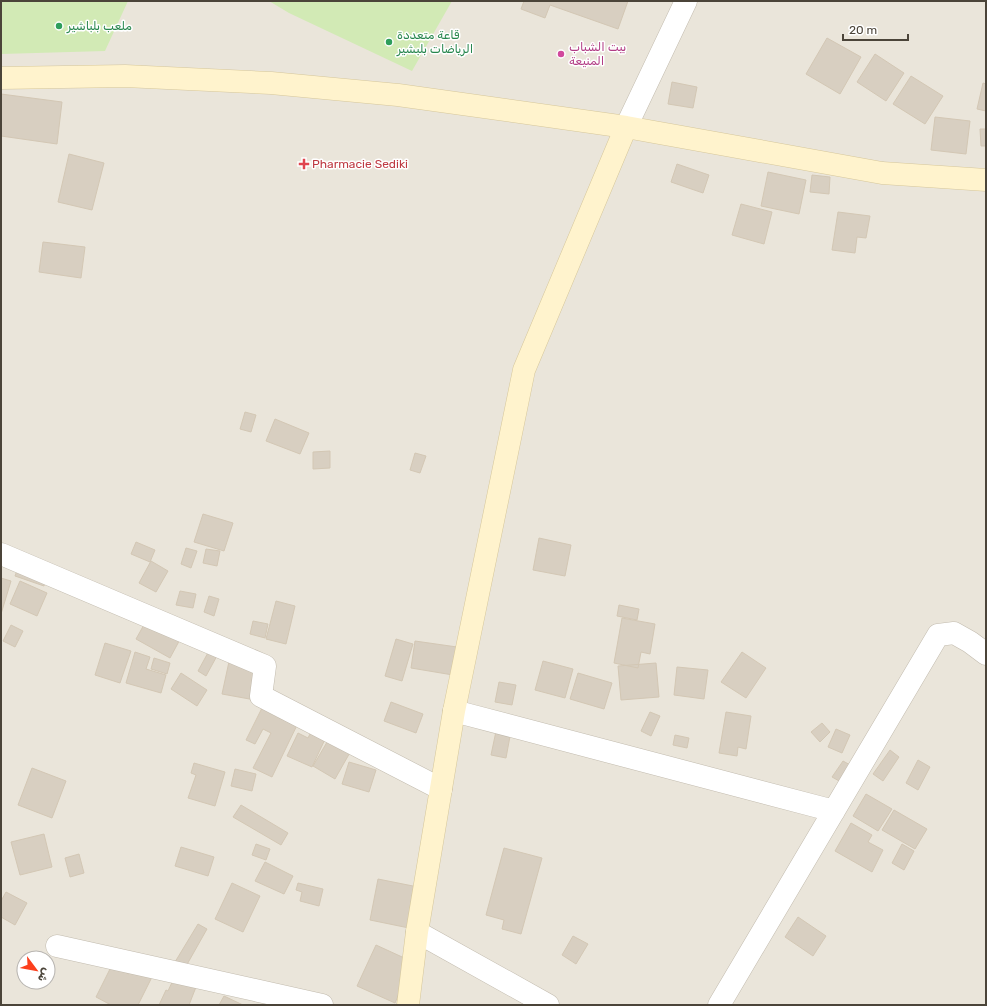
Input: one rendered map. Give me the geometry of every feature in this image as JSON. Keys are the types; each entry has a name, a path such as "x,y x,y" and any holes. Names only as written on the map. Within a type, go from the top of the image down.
{"street":[{"path":"408,1005 417,932 454,710 524,370 626,127 686,1"},
{"path":"1,78 125,76 271,83 398,95 626,127 882,173 986,180"},
{"path":"1,554 265,666 261,696 441,789"},
{"path":"719,1005 938,635 954,633 970,642 986,654"},
{"path":"454,710 834,811"},
{"path":"417,932 548,1005"},
{"path":"57,946 271,1000 322,1005"}],"shaded area":[{"path":"1,1 986,1 986,1005 1,1005"}],"green space":[{"name":"ملعب بلباشير","path":"1,1 128,1 105,51 1,54"},
{"name":"قاعة متعددة الرياضات بلبشير","path":"269,1 452,1 412,71 289,13"}],"building":[{"path":"524,1 628,1 618,29 550,5 545,18 521,9"},
{"path":"827,38 861,57 840,94 806,74"},
{"path":"875,54 904,73 886,101 857,82"},
{"path":"911,76 943,96 925,124 893,104"},
{"path":"672,82 697,87 693,108 668,104"},
{"path":"983,83 986,84 986,111 977,109"},
{"path":"1,94 62,102 57,144 1,136"},
{"path":"935,117 970,121 966,154 931,150"},
{"path":"980,129 986,129 986,146 981,146"},
{"path":"69,154 104,163 92,210 58,202"},
{"path":"677,164 709,175 703,193 671,182"},
{"path":"768,172 806,180 799,214 761,206"},
{"path":"812,175 830,177 829,194 810,192"},
{"path":"741,204 772,212 764,244 732,235"},
{"path":"838,212 870,216 866,238 857,237 855,253 832,250"},
{"path":"43,242 85,247 81,278 39,272"},
{"path":"245,412 256,415 251,432 240,429"},
{"path":"275,419 309,433 300,454 266,441"},
{"path":"330,451 330,468 313,469 313,452"},
{"path":"415,453 426,456 420,473 410,470"},
{"path":"203,514 233,523 224,551 194,542"},
{"path":"539,538 571,545 565,576 533,570"},
{"path":"136,542 155,550 150,562 131,554"},
{"path":"186,548 197,551 191,568 181,564"},
{"path":"206,549 220,551 217,566 203,563"},
{"path":"151,561 168,571 156,592 139,583"},
{"path":"19,565 48,575 44,586 15,576"},
{"path":"1,578 11,581 1,614"},
{"path":"20,581 47,593 37,616 10,604"},
{"path":"180,591 196,594 193,608 176,605"},
{"path":"209,596 219,599 214,616 204,612"},
{"path":"276,601 295,606 286,644 266,639"},
{"path":"619,605 639,609 637,620 617,616"},
{"path":"150,614 184,632 170,658 136,639"},
{"path":"622,618 655,624 650,654 641,652 638,668 614,663"},
{"path":"253,621 268,624 265,638 250,634"},
{"path":"11,625 23,631 15,647 3,641"},
{"path":"396,639 413,644 402,681 385,676"},
{"path":"415,641 457,647 453,675 411,668"},
{"path":"105,643 131,651 120,683 95,675"},
{"path":"210,649 218,654 206,676 198,671"},
{"path":"135,652 150,657 146,669 166,675 161,693 126,683"},
{"path":"742,652 766,668 746,698 721,682"},
{"path":"230,657 263,663 255,700 222,694"},
{"path":"154,658 170,663 167,674 151,669"},
{"path":"543,661 573,669 565,698 535,690"},
{"path":"656,663 659,697 621,700 618,666"},
{"path":"677,667 708,670 704,699 674,695"},
{"path":"181,673 207,690 197,706 171,689"},
{"path":"578,673 612,683 604,709 570,699"},
{"path":"499,682 516,685 512,705 495,702"},
{"path":"265,702 300,719 272,777 253,768 271,733 263,729 255,744 246,740"},
{"path":"391,702 423,714 416,733 384,721"},
{"path":"650,712 660,716 651,736 641,731"},
{"path":"726,712 751,716 746,749 738,747 737,756 719,753"},
{"path":"499,717 513,720 506,758 491,755"},
{"path":"822,723 830,732 820,742 811,732"},
{"path":"313,728 327,735 312,767 287,756 298,733 308,738"},
{"path":"836,729 850,735 842,753 828,747"},
{"path":"675,735 689,738 687,748 673,745"},
{"path":"330,737 352,749 335,779 313,766"},
{"path":"890,750 899,757 883,781 873,774"},
{"path":"918,760 930,767 918,790 906,783"},
{"path":"843,761 852,766 841,782 832,777"},
{"path":"349,762 376,770 369,792 342,784"},
{"path":"194,763 225,772 215,806 188,798 196,775 191,773"},
{"path":"32,768 66,781 52,818 18,805"},
{"path":"235,769 256,774 252,791 231,786"},
{"path":"866,794 892,809 878,831 853,816"},
{"path":"241,805 288,833 281,845 233,817"},
{"path":"894,810 927,829 915,849 882,830"},
{"path":"851,823 872,835 868,842 883,850 872,872 835,851"},
{"path":"44,834 52,867 20,875 11,842"},
{"path":"256,844 270,849 266,860 252,855"},
{"path":"902,844 914,851 904,870 892,863"},
{"path":"181,847 214,857 208,876 175,866"},
{"path":"504,848 542,858 521,934 502,929 504,920 486,915"},
{"path":"79,854 84,873 70,877 65,858"},
{"path":"265,862 293,876 284,894 255,881"},
{"path":"378,879 418,887 409,928 370,920"},
{"path":"232,883 260,896 243,932 215,919"},
{"path":"298,883 323,889 319,906 300,901 302,892 296,890"},
{"path":"6,892 27,903 15,925 1,917 1,901"},
{"path":"798,917 826,936 813,956 785,937"},
{"path":"198,924 207,929 185,968 175,962"},
{"path":"573,936 588,944 576,964 562,955"},
{"path":"376,945 413,962 395,1003 357,986"},
{"path":"134,964 154,973 138,1005 111,1005 96,997 112,965 129,974"},
{"path":"174,978 196,987 189,1005 159,1005 166,990 168,991"},
{"path":"224,996 243,1005 219,1005"}],"place":[{"name":"ملعب بلباشير","path":"59,26"},
{"name":"قاعة متعددة الرياضات بلبشير","path":"389,42"},
{"name":"بيت الشباب المنيعة","path":"561,54"},
{"name":"Pharmacie Sediki","path":"304,164"}]}
